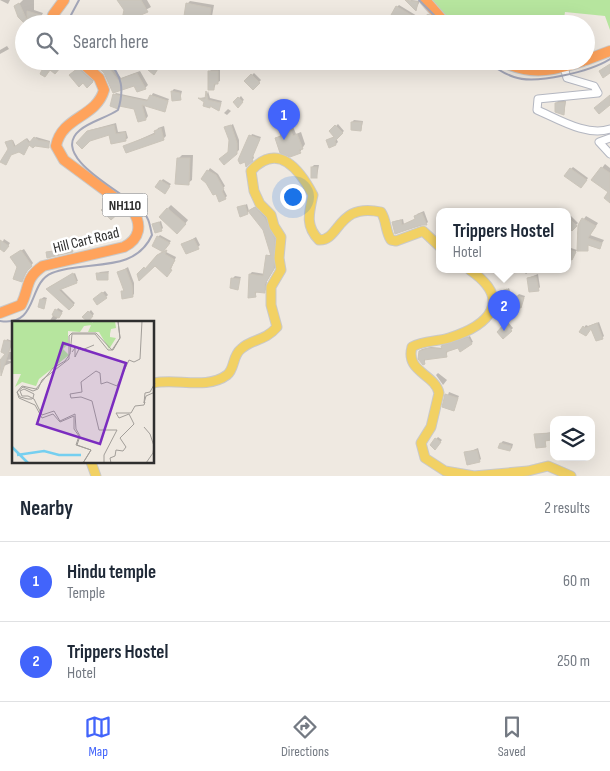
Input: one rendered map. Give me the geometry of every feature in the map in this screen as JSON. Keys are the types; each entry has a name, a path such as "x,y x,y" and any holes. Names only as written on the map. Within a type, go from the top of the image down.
{"highway":[{"path":"52,15 64,0"},
{"path":"425,0 438,15"},
{"path":"595,57 610,51"},
{"name":"Hill Cart Road","path":"0,313 21,305 25,298 26,283 34,272 43,266 124,247 131,244 139,232 137,217 133,211 64,160 56,146 63,128 97,104 104,90 99,78 90,70"},
{"path":"523,70 539,70"}],"main road":[{"path":"155,383 163,381 210,382 226,376 231,371 236,355 241,349 261,341 277,327 271,305 271,287 281,270 279,258 281,238 271,216 260,204 254,191 251,171 256,165 274,159 284,160 296,167 312,195 308,217 309,226 319,240 325,240 330,236 343,219 350,214 371,210 381,212 385,218 387,234 390,240 396,241 417,231 423,231 436,243"},
{"path":"474,273 484,280 490,288 494,299 492,311 485,319 452,337 434,342 422,342 412,347 410,354 417,370 438,388 439,393 431,427 420,442 425,458 445,471 474,476 528,471 548,466 572,476"},
{"path":"91,463 96,476"}],"street":[{"path":"565,70 567,78 594,86 598,92 538,99 537,110 574,126 604,131 610,129"},
{"path":"610,138 600,142 610,154"}],"green space":[{"path":"429,0 610,0 610,30 605,16 565,12 564,15 444,15"}],"building":[{"path":"117,0 141,0 148,12 141,15 123,15 124,10"},
{"path":"405,0 418,2 416,11"},
{"path":"19,3 25,15 17,15 14,6"},
{"path":"186,3 211,8 210,15 184,15"},
{"path":"396,6 411,15 407,15 391,15"},
{"path":"27,11 41,15 27,15"},
{"path":"610,64 610,73 603,78 599,71"},
{"path":"42,70 50,70 45,77 40,74"},
{"path":"50,70 58,70 55,74"},
{"path":"75,70 80,70 93,82 87,88 83,83 79,87 69,75"},
{"path":"101,70 111,70 118,80 137,73 146,89 137,92 134,86 113,93"},
{"path":"148,70 157,70 154,75"},
{"path":"208,71 218,71 218,84 214,84 214,90 208,90"},
{"path":"251,74 260,83 253,90 244,81"},
{"path":"171,91 180,93 181,100 172,101"},
{"path":"206,91 208,100 221,103 219,111 210,106 210,108 203,106 204,102 198,98 205,99"},
{"path":"113,94 147,101 150,95 168,101 165,112 142,105 146,120 138,122 134,109 119,106 118,109 110,106"},
{"path":"610,95 610,105 599,114 594,108"},
{"path":"238,97 243,102 238,108 233,102"},
{"path":"565,102 564,115 555,112 555,103"},
{"path":"351,122 362,122 361,131 351,130"},
{"path":"114,125 116,134 125,132 126,141 111,144 109,135 90,141 82,149 76,143 87,131"},
{"path":"231,125 237,143 237,154 224,165 219,159 228,152 229,140 224,127"},
{"path":"335,125 343,133 335,141 336,145 329,148 326,140 334,137 329,131"},
{"path":"289,126 293,136 297,134 303,149 299,150 301,153 290,157 280,153 275,138 281,136 279,130"},
{"path":"161,128 164,140 126,153 123,146 155,134 154,131"},
{"path":"249,135 260,139 252,158 253,161 246,167 245,162 240,164 238,160"},
{"path":"34,137 38,140 49,142 49,148 35,146 33,148 29,145 24,155 19,152 11,155 6,165 0,162 8,149 5,142 12,140 14,147 26,139 29,143"},
{"path":"177,158 190,158 189,185 175,184"},
{"path":"311,167 317,167 317,178 311,178"},
{"path":"601,167 610,173 610,203 604,198 608,192 591,180"},
{"path":"570,168 587,180 581,188 564,176"},
{"path":"207,170 216,175 224,189 222,191 226,199 219,202 216,194 213,195 206,183 201,179"},
{"path":"160,180 170,186 165,194 155,187"},
{"path":"109,202 120,212 111,220 101,210"},
{"path":"245,205 248,214 240,217 237,207"},
{"path":"255,207 265,218 275,239 274,269 265,284 265,293 255,292 256,297 248,298 249,274 263,276 266,255 271,256 263,230 248,211"},
{"path":"167,208 186,224 177,234 159,217"},
{"path":"422,213 427,225 421,225 395,234 392,222 401,220 402,225 415,219 414,216"},
{"path":"582,218 596,226 588,238 602,243 600,249 588,245 588,251 577,251 578,225"},
{"path":"571,220 577,226 571,230"},
{"path":"159,222 162,231 155,233 152,224"},
{"path":"157,236 170,243 163,252 152,246"},
{"path":"194,239 199,249 186,254 181,244"},
{"path":"0,240 9,246 4,252 0,249"},
{"path":"69,242 73,252 47,258 46,252 60,250 59,245"},
{"path":"21,250 32,266 26,272 22,282 13,279 17,267 10,257"},
{"path":"167,250 165,254 175,260 170,269 172,270 167,277 155,266 139,281 137,274 144,267 145,269 157,255"},
{"path":"571,250 576,252 571,260"},
{"path":"126,269 132,285 133,297 122,299 121,291 124,291 117,272"},
{"path":"73,273 77,283 59,290 74,305 69,310 46,289"},
{"path":"96,273 108,273 108,280 97,280"},
{"path":"498,273 508,273 503,278"},
{"path":"536,276 539,291 529,292 527,278"},
{"path":"231,278 240,279 238,290 230,288"},
{"path":"507,289 512,305 501,302 498,292"},
{"path":"102,292 107,298 97,305 93,299"},
{"path":"516,296 524,298 521,308 513,306"},
{"path":"40,299 46,300 44,309 38,307"},
{"path":"500,306 510,313 503,322 494,316"},
{"path":"55,309 62,313 59,318 52,315"},
{"path":"88,311 93,316 89,321 82,317"},
{"path":"505,323 512,331 503,339 497,332"},
{"path":"597,323 603,339 596,341 591,329 586,336 579,332 583,326 585,328"},
{"path":"468,337 472,344 460,352 458,348 446,352 447,357 424,360 425,364 423,365 418,359 419,351 429,348 442,349 441,346"},
{"path":"4,340 12,342 1,376 0,360 5,354 1,352"},
{"path":"445,394 458,398 454,411 442,407"},
{"path":"550,433 550,440 545,441 546,447 536,448 534,434"},
{"path":"435,438 441,442 435,450 430,445"},
{"path":"500,443 511,446 510,451 498,448"},
{"path":"477,450 480,462 467,465 464,452"}],"railway":[{"path":"71,15 79,0"},
{"path":"419,0 434,15"},
{"path":"595,66 610,59"},
{"path":"12,321 21,317 27,311 44,278 52,273 65,269 121,261 134,256 144,248 152,235 148,219 142,210 93,174 81,163 74,152 73,141 80,130 118,110 121,84 115,70"},
{"path":"500,70 514,77 524,79 563,76 584,70"},
{"path":"0,321 12,321"}],"place":[{"name":"Hindu temple","path":"284,140"},
{"name":"Trippers Hostel","path":"504,331"}]}
